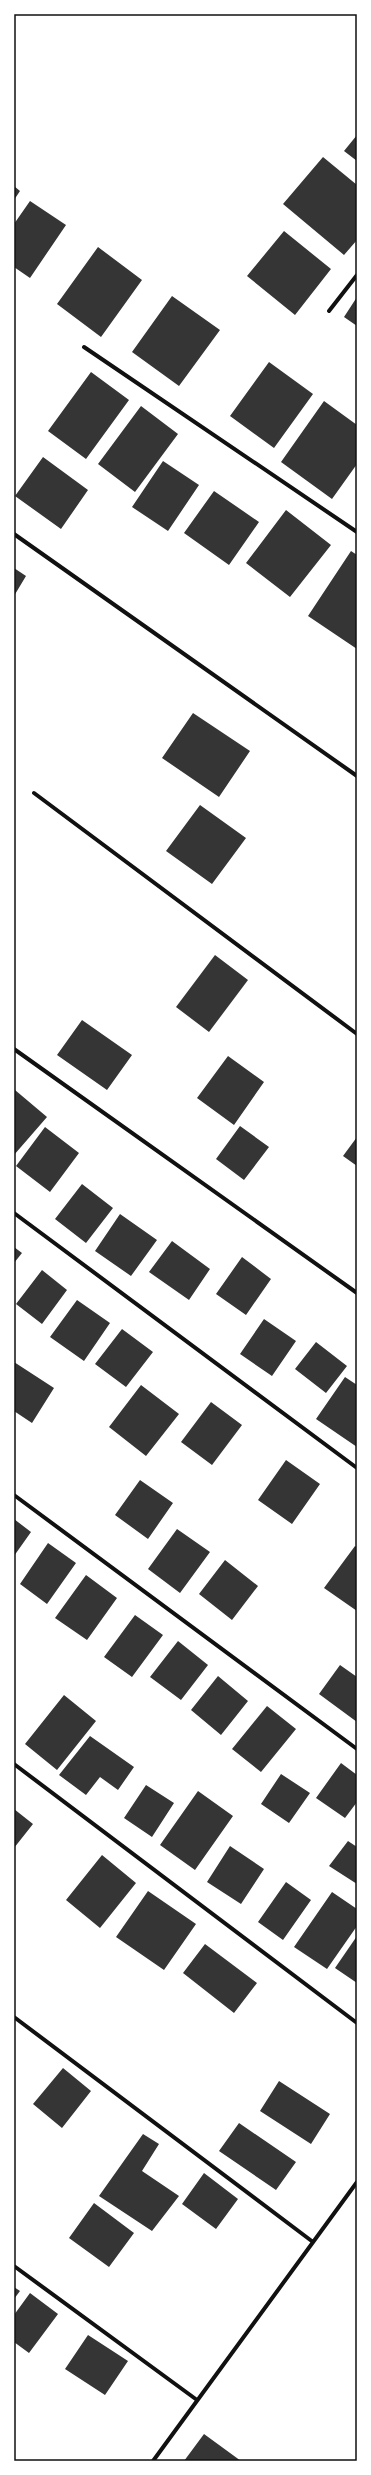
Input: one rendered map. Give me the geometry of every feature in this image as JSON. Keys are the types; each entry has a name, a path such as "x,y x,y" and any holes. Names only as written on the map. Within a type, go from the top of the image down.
{"street":[{"path":"329,311 357,275"},
{"path":"84,348 357,532"},
{"path":"14,534 357,776"},
{"path":"34,793 357,1034"},
{"path":"14,1050 357,1293"},
{"path":"14,1213 357,1468"},
{"path":"14,1495 357,1749"},
{"path":"14,1764 357,2023"},
{"path":"14,2017 313,2242"},
{"path":"153,2461 357,2182"},
{"path":"14,2266 197,2400"}],"building":[{"path":"357,135 357,161 344,151"},
{"path":"323,157 357,185 357,240 344,255 283,204"},
{"path":"14,186 20,191 14,200"},
{"path":"30,201 66,225 30,278 14,267 14,224"},
{"path":"284,231 331,269 295,315 247,276"},
{"path":"98,247 142,280 101,337 57,304"},
{"path":"172,296 220,330 179,386 132,352"},
{"path":"357,297 357,326 344,317"},
{"path":"269,362 313,394 274,448 230,416"},
{"path":"91,372 129,400 86,459 48,431"},
{"path":"324,401 357,425 357,464 332,499 281,462"},
{"path":"141,406 178,434 135,492 98,464"},
{"path":"43,457 88,490 61,529 15,496"},
{"path":"163,461 199,485 168,531 132,507"},
{"path":"214,491 259,522 229,565 184,533"},
{"path":"286,510 331,545 290,597 246,563"},
{"path":"351,551 357,555 357,649 308,616"},
{"path":"14,568 26,576 14,596"},
{"path":"193,713 250,751 219,797 162,758"},
{"path":"200,805 246,838 212,884 166,851"},
{"path":"215,955 248,980 209,1032 176,1007"},
{"path":"82,1020 132,1055 107,1090 57,1055"},
{"path":"228,1056 264,1082 234,1125 197,1098"},
{"path":"15,1090 47,1117 14,1155 14,1091"},
{"path":"240,1126 269,1147 244,1180 216,1159"},
{"path":"45,1127 79,1153 50,1192 16,1166"},
{"path":"357,1137 357,1166 343,1156"},
{"path":"82,1184 113,1208 86,1243 55,1219"},
{"path":"120,1214 157,1240 131,1276 95,1251"},
{"path":"172,1241 210,1269 189,1300 149,1272"},
{"path":"14,1247 22,1253 14,1263"},
{"path":"242,1257 271,1279 246,1315 216,1294"},
{"path":"42,1270 67,1290 42,1324 16,1304"},
{"path":"77,1300 110,1323 84,1361 50,1337"},
{"path":"264,1319 296,1341 272,1376 240,1354"},
{"path":"122,1329 153,1352 126,1387 95,1364"},
{"path":"316,1342 347,1366 326,1393 295,1369"},
{"path":"14,1362 54,1388 32,1423 14,1411"},
{"path":"345,1377 357,1385 357,1447 316,1419"},
{"path":"141,1385 179,1414 146,1456 109,1427"},
{"path":"211,1402 242,1425 212,1465 181,1442"},
{"path":"286,1460 320,1484 292,1524 258,1500"},
{"path":"140,1480 173,1503 148,1539 115,1515"},
{"path":"14,1519 31,1532 14,1556"},
{"path":"177,1529 210,1552 180,1593 148,1569"},
{"path":"48,1543 76,1563 47,1604 20,1584"},
{"path":"355,1546 357,1547 357,1611 324,1588"},
{"path":"225,1560 258,1586 232,1620 199,1594"},
{"path":"86,1575 117,1598 87,1640 55,1618"},
{"path":"135,1615 163,1635 132,1677 104,1657"},
{"path":"178,1641 208,1665 181,1700 150,1677"},
{"path":"340,1665 357,1677 357,1722 319,1694"},
{"path":"218,1676 248,1701 221,1735 191,1710"},
{"path":"64,1695 96,1721 57,1770 25,1744"},
{"path":"267,1706 296,1729 261,1772 232,1749"},
{"path":"90,1736 134,1767 118,1790 100,1777 86,1795 59,1775"},
{"path":"341,1763 357,1775 357,1802 345,1818 316,1798"},
{"path":"281,1774 310,1793 289,1823 261,1804"},
{"path":"146,1785 174,1803 152,1837 124,1818"},
{"path":"198,1791 233,1816 195,1870 160,1845"},
{"path":"14,1809 33,1824 14,1848"},
{"path":"348,1841 357,1847 357,1884 329,1866"},
{"path":"230,1846 264,1869 241,1904 207,1882"},
{"path":"102,1855 136,1883 100,1928 66,1900"},
{"path":"286,1882 311,1900 283,1940 258,1922"},
{"path":"148,1891 196,1924 164,1970 116,1937"},
{"path":"332,1892 357,1909 357,1926 327,1969 294,1947"},
{"path":"357,1936 357,1983 335,1968"},
{"path":"205,1944 257,1983 234,2013 183,1973"},
{"path":"63,2068 91,2091 62,2128 33,2104"},
{"path":"279,2081 330,2114 311,2144 260,2111"},
{"path":"239,2123 296,2162 276,2190 219,2151"},
{"path":"143,2134 159,2144 142,2171 179,2196 152,2231 99,2196"},
{"path":"204,2173 238,2199 216,2229 182,2204"},
{"path":"94,2203 134,2233 109,2267 69,2238"},
{"path":"14,2287 20,2291 14,2299"},
{"path":"30,2293 58,2314 29,2353 14,2342 14,2315"},
{"path":"88,2335 128,2361 105,2395 65,2369"},
{"path":"204,2434 241,2461 184,2461"}]}
